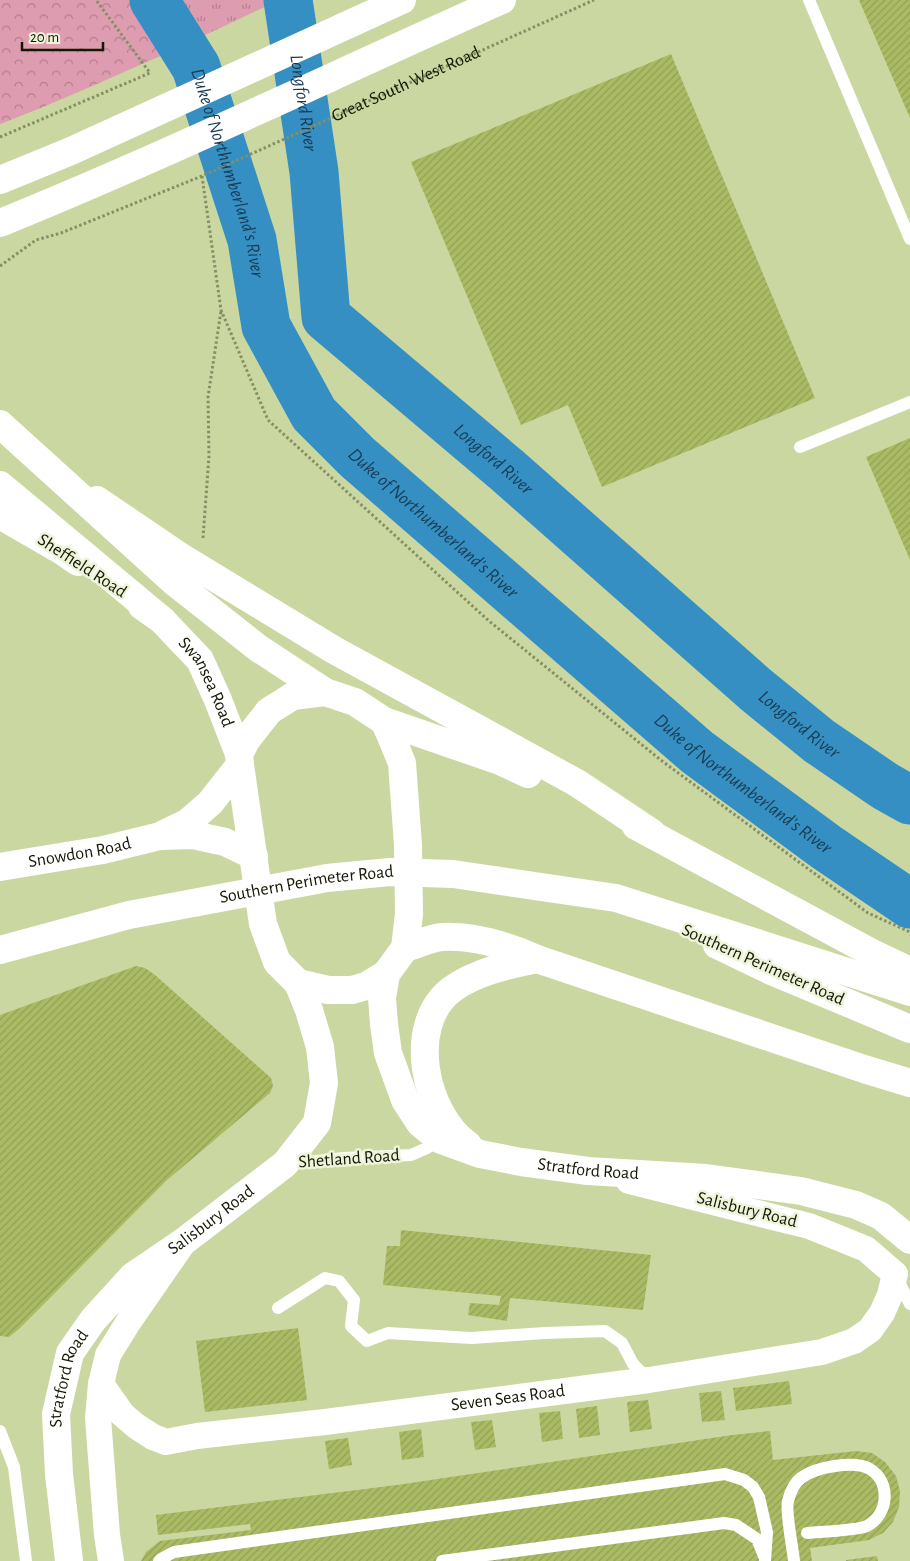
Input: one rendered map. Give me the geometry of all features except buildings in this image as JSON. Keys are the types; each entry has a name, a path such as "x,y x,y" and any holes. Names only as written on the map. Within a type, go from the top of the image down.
{"main road":[{"path":"0,180 71,151 402,0"},
{"path":"0,223 177,147 502,0"},
{"path":"0,424 174,581 258,648 325,692 355,702 384,721 500,761 652,833 874,954 910,971"},
{"path":"50,468 200,569 334,650 577,784 652,833"},
{"path":"0,485 162,620"},
{"name":"Sheffield Road","path":"0,515 62,551 162,620"},
{"name":"Swansea Road","path":"162,620 200,660 218,700 239,760 263,924 277,962 298,983"},
{"name":"Snowdon Road","path":"160,836 187,823 210,803 239,760 247,739 269,711 294,696 325,692"},
{"path":"298,983 328,990 352,990 366,986 386,974 405,948 409,914 408,845 402,763 384,721"},
{"name":"Snowdon Road","path":"0,867 102,850 160,836 192,835 224,842 254,856"},
{"name":"Southern Perimeter Road","path":"0,950 129,915 327,878 390,872 452,874 616,898 910,992"},
{"name":"Southern Perimeter Road","path":"616,898 769,970 910,1029"},
{"path":"405,948 441,937 476,939 513,949 537,959 910,1083"},
{"path":"480,1154 461,1140 448,1125 431,1095 426,1072 425,1046 427,1027 435,1008 457,986 471,978 509,965 537,959"},
{"name":"Stratford Road","path":"386,974 382,998 388,1053 406,1100 420,1123 439,1139 480,1154 521,1162 588,1171 706,1178 801,1191 856,1205 881,1216 910,1240"},
{"name":"Salisbury Road","path":"183,1242 285,1164 317,1123 324,1083 320,1047 309,1010 298,983"},
{"name":"Stratford Road","path":"69,1561 59,1474 56,1414 70,1353 93,1320 133,1276 183,1242"}],"street":[{"name":"Salisbury Road","path":"588,1171 809,1226 866,1248 895,1274"},
{"name":"Salisbury Road","path":"110,1561 98,1418 101,1384 108,1355 183,1242"},
{"name":"Seven Seas Road","path":"101,1384 122,1414 136,1426 166,1442 197,1436 325,1422 649,1380 822,1352 854,1341 870,1330 882,1313 890,1295 895,1274"}],"lane":[{"path":"809,0 910,239"},
{"path":"800,447 910,402"},
{"name":"Shetland Road","path":"285,1164 344,1158 411,1155 427,1148 439,1139"},
{"path":"895,1274 910,1304"},
{"path":"278,1308 325,1278 339,1282 354,1300 351,1326 367,1341 388,1333 472,1338 604,1331 622,1343 633,1364 649,1380"},
{"path":"0,1431 14,1467 26,1561"},
{"path":"794,1561 787,1504 791,1490 800,1478 819,1469 853,1465 870,1469 882,1482 886,1499 880,1515 866,1526 807,1533"},
{"path":"159,1561 174,1552 725,1474 744,1480 753,1487 759,1497 767,1532 765,1560"},
{"path":"442,1561 724,1523 736,1525 757,1539 765,1560"}],"path":[{"path":"0,137 150,73 96,0"},
{"name":"Great South West Road","path":"0,266 36,240 61,233 202,176 594,0"},
{"path":"202,176 222,310 268,420 489,621 662,761 868,913 910,932"},
{"path":"200,569 209,456 208,397 222,310"}],"green space":[{"path":"0,0 279,0 141,65 0,124"},
{"path":"0,0 135,0 169,52 0,124"}],"waterway":[{"name":"Duke of Northumberland's River","path":"154,0 196,67 252,240 266,326 314,414 357,457 697,752 826,847 910,904"},
{"name":"Longford River","path":"288,0 314,172 326,317 508,471 755,689 819,741 885,786 910,800"}]}
